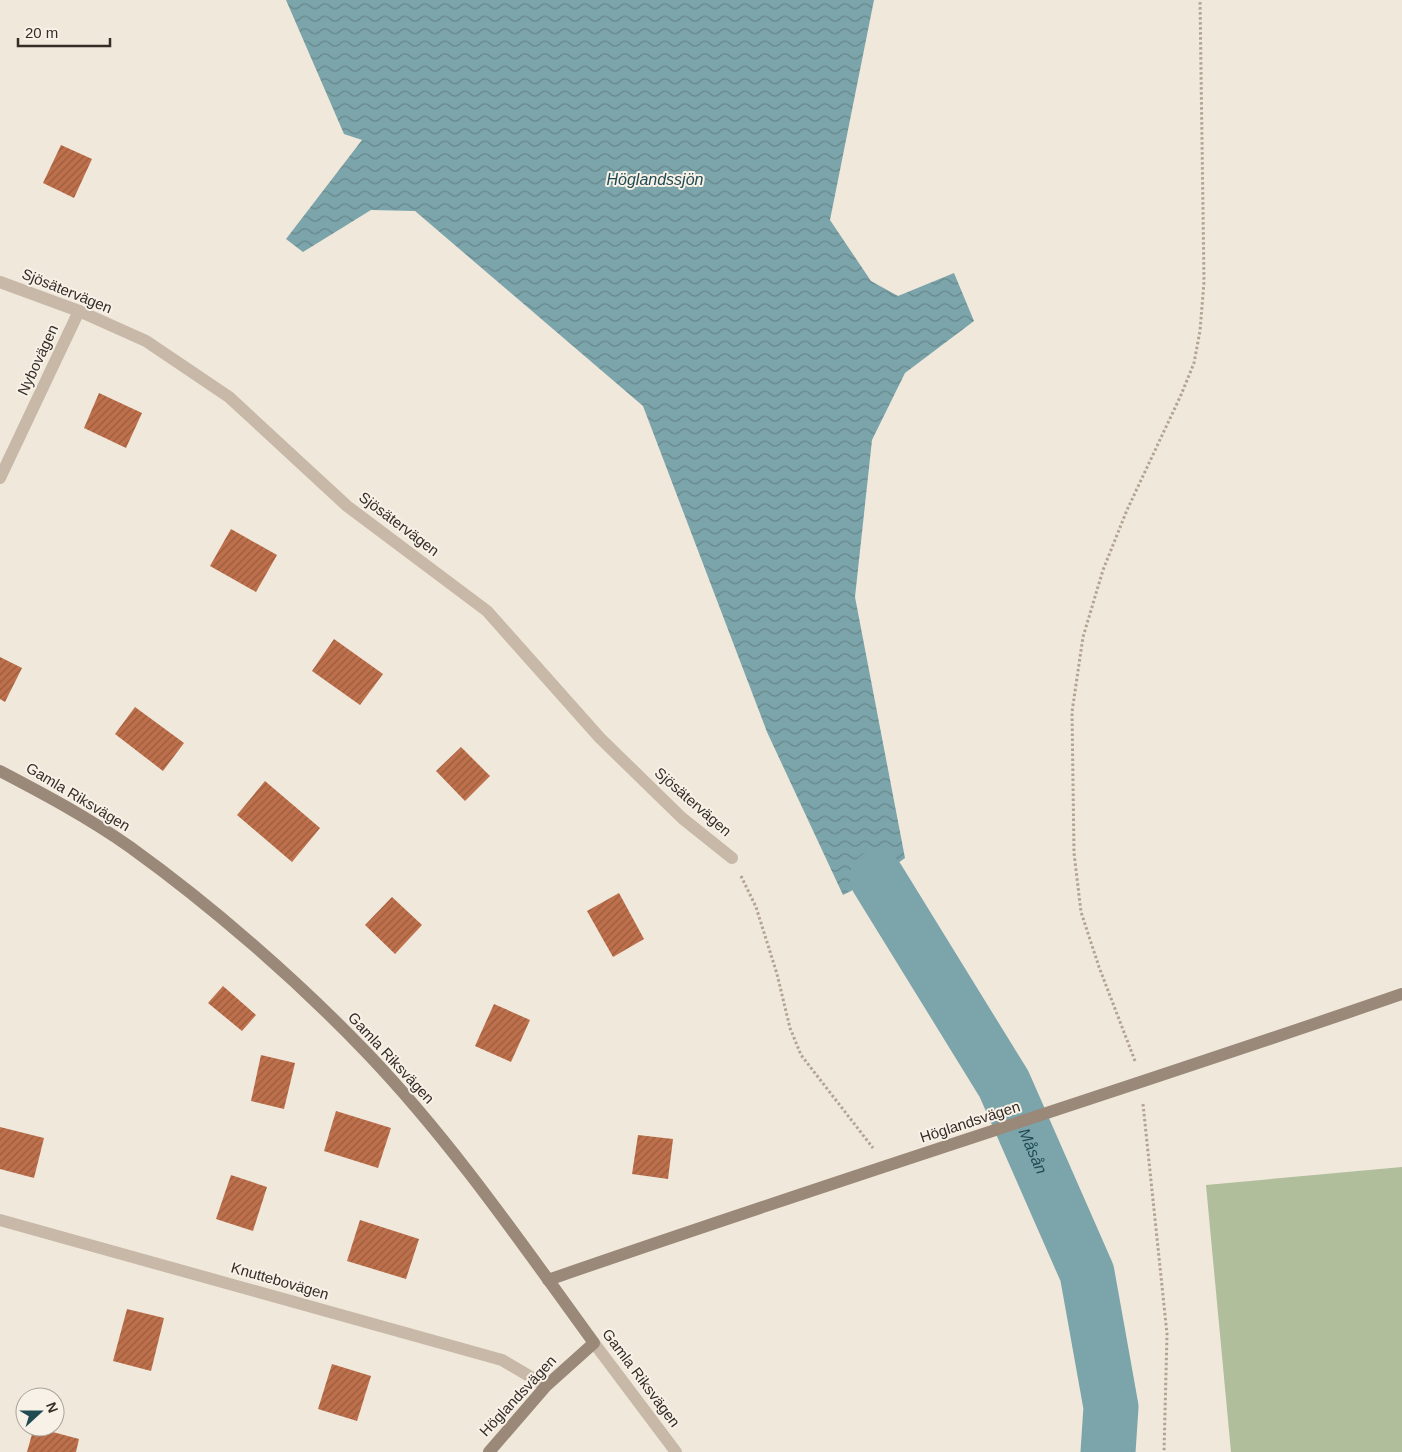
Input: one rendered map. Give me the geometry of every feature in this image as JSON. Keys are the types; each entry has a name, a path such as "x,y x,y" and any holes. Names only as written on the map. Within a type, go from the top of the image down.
{"street":[{"name":"Sjösätervägen","path":"0,282 79,311 146,341 229,397 347,506 487,611 600,738 682,818 732,858"},
{"name":"Nybovägen","path":"0,478 79,311"},
{"name":"Gamla Riksvägen","path":"0,771 46,795 129,846 211,910 297,985 368,1053 432,1128 676,1452"},
{"name":"Höglandsvägen","path":"548,1280 731,1216 1141,1083 1402,994"},
{"name":"Knuttebovägen","path":"0,1220 502,1360 546,1386"},
{"name":"Höglandsvägen","path":"489,1452 546,1386 594,1344"}],"path":[{"path":"1164,1452 1168,1334 1141,1083 1133,1053 1099,967 1081,912 1074,853 1072,712 1083,637 1104,570 1127,510 1181,396 1194,363 1200,331 1204,282 1200,0"},
{"path":"732,858 756,907 777,974 790,1028 801,1055 887,1166"}],"green space":[{"path":"1402,1167 1402,1452 1231,1452 1206,1185"}],"water":[{"name":"Höglandssjön","path":"286,0 874,0 830,220 871,281 898,296 954,273 974,321 905,373 872,440 855,597 905,858 877,878 843,895 767,732 643,406 415,211 371,210 303,252 286,239 362,140 344,134"}],"building":[{"path":"61,145 92,159 74,198 43,183"},
{"path":"99,393 142,413 126,448 84,428"},
{"path":"231,529 277,555 256,592 210,566"},
{"path":"334,639 383,674 360,705 312,671"},
{"path":"0,657 22,668 5,702 0,699"},
{"path":"135,707 184,743 163,771 115,734"},
{"path":"461,747 490,776 465,801 436,771"},
{"path":"265,781 320,828 292,862 237,815"},
{"path":"619,893 644,939 613,957 587,911"},
{"path":"392,897 422,925 395,954 365,925"},
{"path":"223,986 256,1015 242,1031 208,1003"},
{"path":"494,1004 530,1020 511,1062 475,1046"},
{"path":"261,1055 295,1063 284,1109 251,1101"},
{"path":"336,1111 391,1128 378,1168 324,1151"},
{"path":"0,1127 44,1138 34,1178 0,1169"},
{"path":"638,1135 673,1139 668,1179 632,1174"},
{"path":"231,1175 267,1187 253,1231 216,1219"},
{"path":"360,1220 419,1239 406,1279 347,1261"},
{"path":"127,1309 164,1318 151,1371 113,1361"},
{"path":"332,1364 371,1376 357,1421 318,1409"},
{"path":"65,1435 79,1439 76,1452 27,1452 31,1437 65,1437"}],"waterway":[{"name":"Måsån","path":"877,878 1004,1084 1087,1273 1111,1407 1108,1452"}]}
